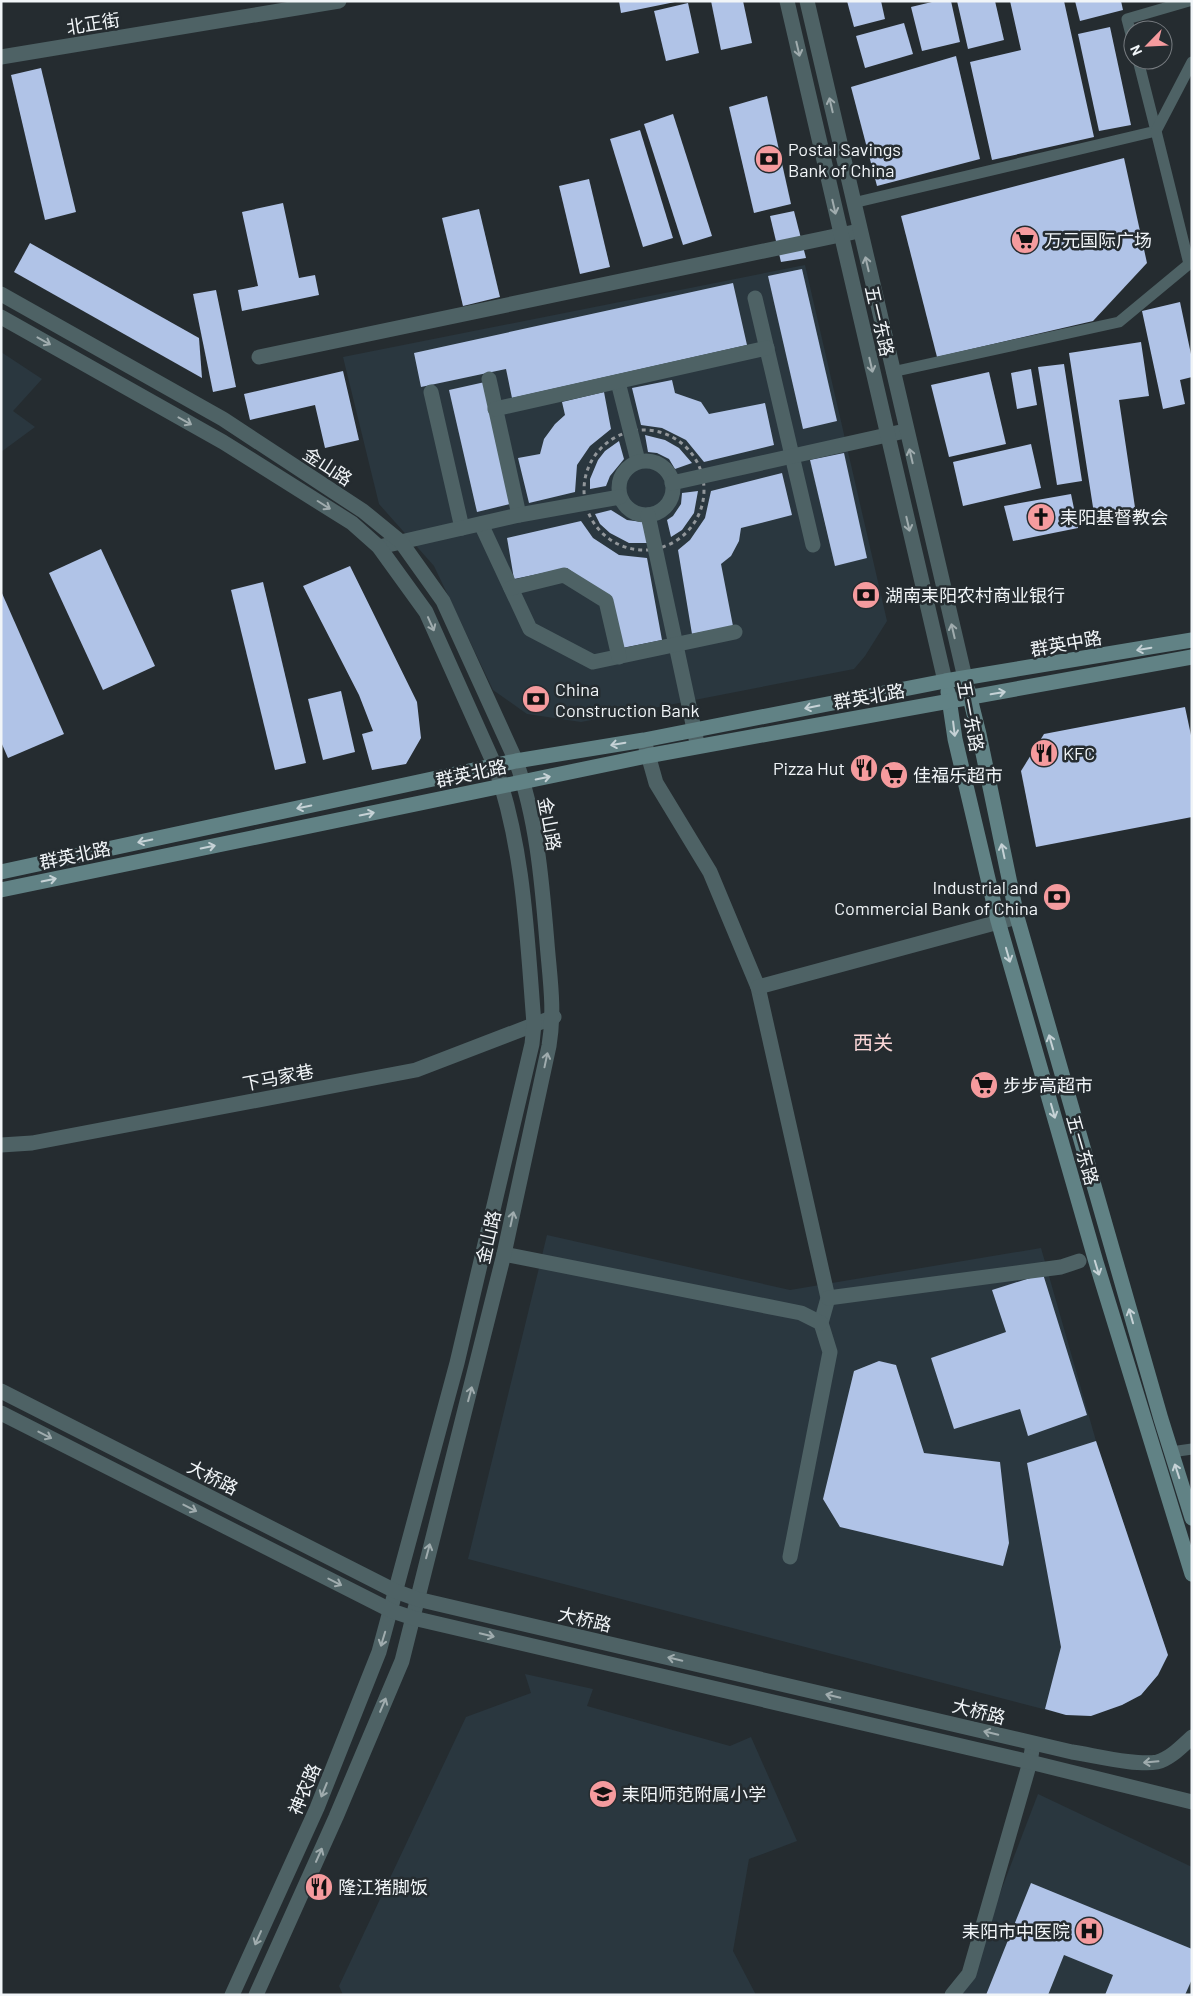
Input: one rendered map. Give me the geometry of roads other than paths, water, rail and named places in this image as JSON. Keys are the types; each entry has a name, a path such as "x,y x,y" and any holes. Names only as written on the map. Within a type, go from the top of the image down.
{"main road":[{"name":"群英中路","path":"946,681 1192,640"},
{"name":"群英中路","path":"950,701 1192,657"},
{"name":"五一东路","path":"965,678 1017,917 1170,1452 1192,1518"},
{"name":"五一东路","path":"946,681 955,739 998,921 1096,1262 1192,1574"},
{"name":"群英北路","path":"1,872 494,766 644,740 946,681"},
{"name":"群英北路","path":"1,890 698,746 950,701"}],"street":[{"name":"北正街","path":"1,57 339,1"},
{"name":"五一东路","path":"788,1 840,234 946,681"},
{"name":"五一东路","path":"807,1 905,431 965,678"},
{"path":"259,357 859,231"},
{"name":"金山路","path":"1,294 223,420 363,512 401,542 444,601 524,782 542,880 554,1017 504,1254 417,1599"},
{"path":"755,298 813,545"},
{"name":"金山路","path":"1,317 224,442 352,523 379,547 426,612 502,786 523,884 534,1024 532,1044 457,1363 395,1591"},
{"path":"496,409 767,348"},
{"path":"489,379 519,515"},
{"path":"618,382 638,461"},
{"path":"431,392 462,528"},
{"path":"672,483 905,431"},
{"path":"638,461 653,461 661,465 668,472 672,483 671,498 659,512 648,515 632,511 620,497 619,482 622,473 638,461"},
{"path":"379,547 519,515 620,497"},
{"path":"648,515 698,746"},
{"path":"481,524 530,629 593,662 735,632"},
{"path":"511,588 564,575 606,601 619,657"},
{"path":"644,740 656,783 710,872 758,987 828,1298 821,1323 830,1352 790,1557"},
{"path":"758,987 1017,917"},
{"name":"下马家巷","path":"1,1145 32,1143 416,1070 554,1017"},
{"path":"504,1254 801,1313 821,1323"},
{"path":"828,1298 1061,1267 1080,1261"},
{"name":"大桥路","path":"1,1390 395,1591 417,1599 1072,1752 1144,1763 1158,1762 1192,1738"},
{"path":"1,1413 392,1610 413,1618 1030,1762 1192,1802"},
{"name":"神农路","path":"232,1995 317,1808 379,1652 392,1610 395,1591"},
{"path":"256,1995 336,1817 398,1671 417,1599"},
{"path":"952,1995 969,1974 1030,1762 1033,1744"}],"lane":[{"path":"1127,20 1189,1"},
{"path":"1156,131 1192,62"},
{"path":"892,372 1119,322 1189,264 1141,70"},
{"path":"853,203 1156,131"},
{"path":"1170,1452 1192,1449"}],"place":[{"name":"Postal Savings Bank of China","path":"769,159"},
{"name":"万元国际广场","path":"1025,240"},
{"name":"耒阳基督教会","path":"1041,517"},
{"name":"湖南耒阳农村商业银行","path":"866,595"},
{"name":"China Construction Bank","path":"536,699"},
{"name":"KFC","path":"1044,753"},
{"name":"Pizza Hut","path":"864,768"},
{"name":"佳福乐超市","path":"894,775"},
{"name":"Industrial and Commercial Bank of China","path":"1057,897"},
{"name":"步步高超市","path":"984,1085"},
{"name":"耒阳师范附属小学","path":"603,1794"},
{"name":"隆江猪脚饭","path":"319,1887"},
{"name":"耒阳市中医院","path":"1089,1931"}],"district":[{"name":"西关","path":"873,1042"}]}
